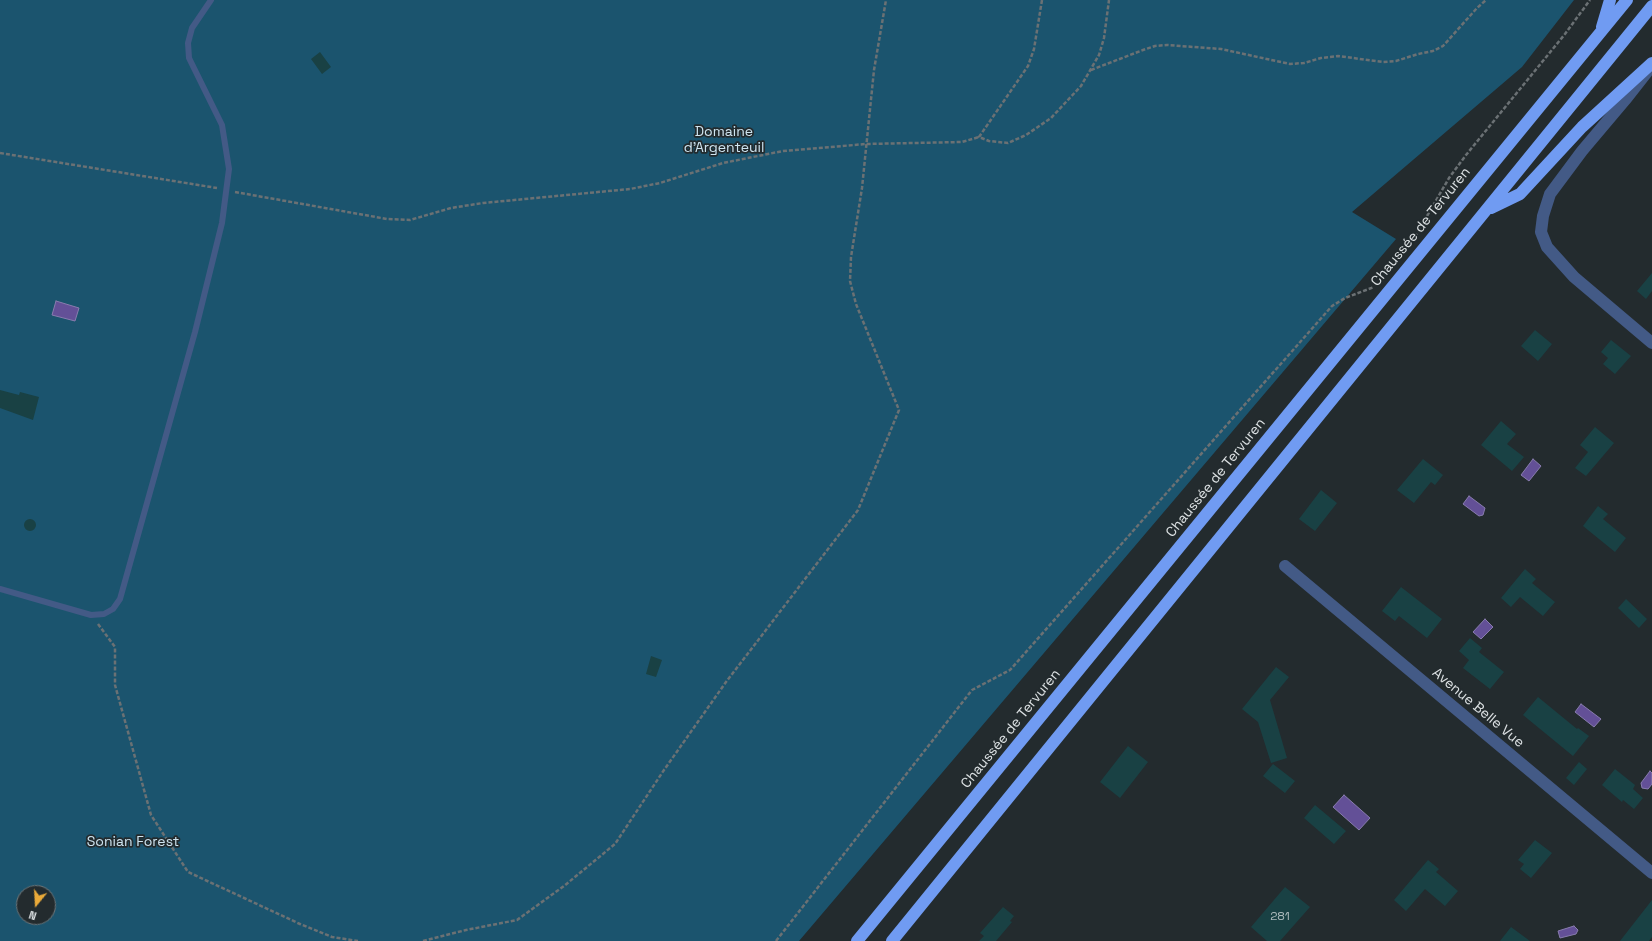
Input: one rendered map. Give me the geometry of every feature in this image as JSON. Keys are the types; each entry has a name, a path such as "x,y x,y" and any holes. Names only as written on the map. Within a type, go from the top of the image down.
{"highway":[{"path":"1599,35 1610,0"},
{"name":"Chaussée de Tervuren","path":"857,941 1627,0"},
{"path":"892,941 1487,211 1652,6"},
{"path":"1487,211 1520,194 1582,127 1652,64"}],"street":[{"path":"1652,64 1625,100 1582,151 1550,194 1543,216 1541,232 1547,247 1574,277 1652,343"},
{"name":"Avenue Belle Vue","path":"1284,566 1652,873"}],"lane":[{"path":"0,589 92,616 104,614 114,609 120,599 195,332 222,223 229,169 222,125 189,58 188,43 192,28 211,0"}],"path":[{"path":"422,941 466,930 517,920 564,886 614,844 726,682 858,510 899,410 856,304 850,281 851,257 862,188 874,70 886,0"},
{"path":"979,137 1028,66 1034,49 1042,0"},
{"path":"0,153 227,190 387,219 410,220 451,208 477,204 630,189 660,183 723,163 783,151 866,144 962,142 979,137 989,141 1008,143 1026,134 1051,118 1081,86 1091,70 1104,38 1109,0"},
{"path":"1091,70 1155,46 1167,45 1221,49 1290,64 1304,63 1321,58 1338,56 1383,62 1396,61 1433,51 1443,46 1486,0"},
{"path":"1412,244 1432,206 1453,172 1565,34 1590,0"},
{"path":"776,941 972,690 1010,670 1332,306 1345,298 1376,287"},
{"path":"92,616 115,647 115,684 151,815 188,872 300,924 332,937 358,941"}],"green space":[{"path":"0,0 1574,0 1522,67 1352,212 1396,239 799,941 0,941"}],"shaded area":[{"path":"56,301 79,308 75,321 52,315"},
{"path":"1533,459 1541,466 1529,481 1521,475"},
{"path":"1469,496 1485,508 1483,515 1479,516 1463,504"},
{"path":"1485,619 1493,627 1481,639 1473,632"},
{"path":"1581,704 1601,719 1594,727 1575,712"},
{"path":"1650,771 1652,773 1652,784 1648,789 1642,788 1641,783"},
{"path":"1344,795 1370,818 1359,830 1333,807"},
{"path":"1574,926 1578,930 1576,934 1560,938 1558,931"}],"building":[{"path":"320,52 331,67 322,74 311,59"},
{"path":"1652,273 1652,291 1646,299 1637,291"},
{"path":"1535,330 1552,344 1538,361 1521,346"},
{"path":"1611,340 1631,356 1615,374 1603,364 1608,358 1601,352"},
{"path":"0,390 19,395 20,392 39,397 33,420 0,408"},
{"path":"1501,421 1516,434 1507,444 1524,457 1512,471 1481,445"},
{"path":"1595,427 1614,443 1586,476 1575,468 1588,452 1580,445"},
{"path":"1423,459 1443,475 1435,485 1431,482 1414,503 1397,490"},
{"path":"1321,490 1337,503 1315,531 1299,519"},
{"path":"1598,506 1608,514 1603,519 1626,538 1615,552 1583,526"},
{"path":"28,519 32,519 36,525 32,531 28,531 24,527 24,523"},
{"path":"1525,569 1536,579 1532,583 1555,602 1543,616 1520,597 1511,607 1501,598"},
{"path":"1401,587 1442,619 1427,638 1399,616 1395,621 1382,611"},
{"path":"1626,599 1647,619 1639,628 1618,608"},
{"path":"1470,638 1482,648 1479,652 1504,672 1490,689 1463,668 1469,660 1459,651"},
{"path":"651,656 662,660 656,677 646,674"},
{"path":"1276,667 1289,677 1270,700 1287,758 1271,763 1258,722 1242,709"},
{"path":"1538,697 1577,729 1578,728 1589,736 1573,756 1523,715"},
{"path":"1128,746 1148,762 1120,798 1100,782"},
{"path":"1579,762 1587,769 1574,785 1566,778"},
{"path":"1273,764 1295,781 1285,793 1263,776"},
{"path":"1615,769 1635,785 1633,789 1643,798 1634,809 1623,800 1622,802 1602,785"},
{"path":"1315,805 1346,831 1334,844 1304,818"},
{"path":"1535,840 1552,853 1531,878 1520,869 1524,864 1518,860"},
{"path":"1428,860 1439,869 1436,872 1458,891 1445,906 1425,889 1406,911 1394,900"},
{"path":"1285,887 1310,907 1280,941 1267,941 1251,927"},
{"path":"1652,900 1652,937 1649,941 1620,941"},
{"path":"1003,907 1014,916 1010,921 1012,922 996,941 979,941 984,936 980,933"},
{"path":"1511,927 1530,941 1500,941"}],"park label":[{"name":"Domaine d'Argenteuil","path":"724,140"},
{"name":"Sonian Forest","path":"133,842"}]}
